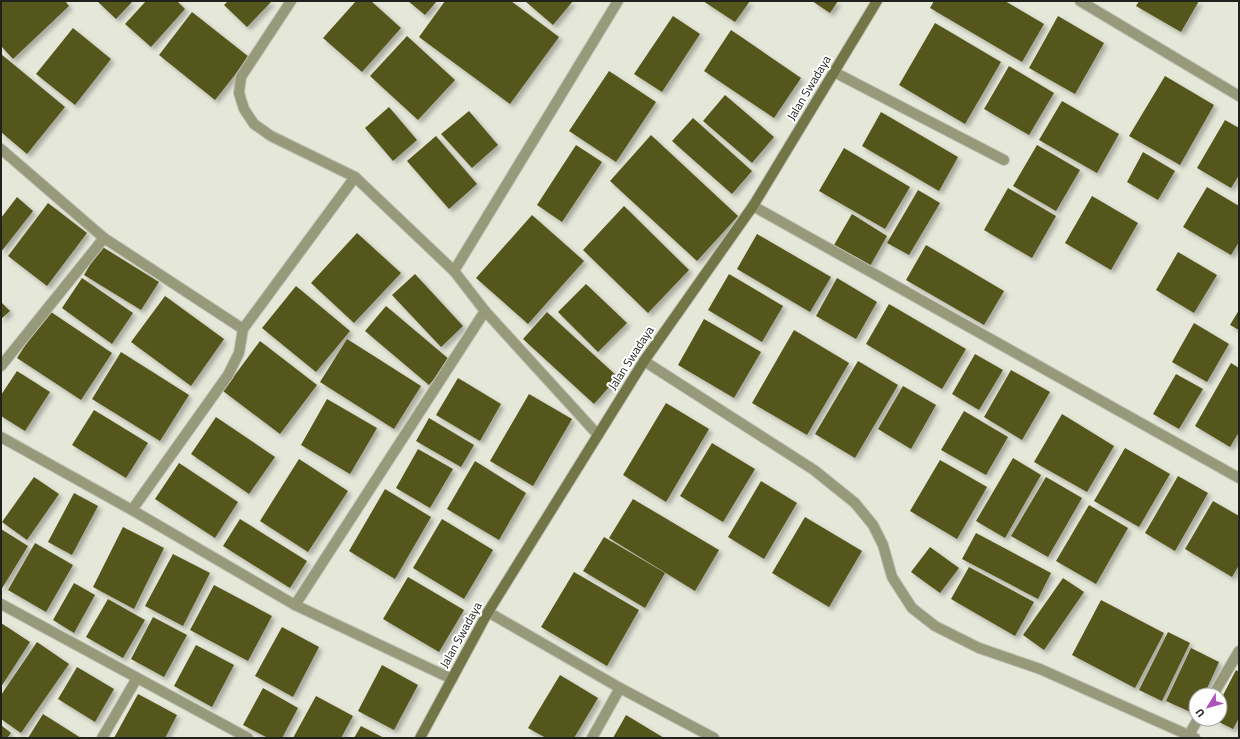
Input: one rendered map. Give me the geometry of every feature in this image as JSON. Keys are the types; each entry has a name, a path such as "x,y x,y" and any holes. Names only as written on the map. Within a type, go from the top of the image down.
{"street":[{"path":"291,1 241,77 239,93 244,109 254,124 271,136 354,177 454,271 485,310 598,435"},
{"path":"454,271 618,1"},
{"name":"Jalan Swadaya","path":"420,738 488,612 644,360 753,206 877,1"},
{"path":"1080,1 1239,96"},
{"path":"834,72 1004,160"},
{"path":"1,149 104,238 243,329"},
{"path":"132,510 228,375 239,353 243,329 354,177"},
{"path":"753,206 1239,478"},
{"path":"1,366 104,238"},
{"path":"295,605 485,310"},
{"path":"644,360 814,470 855,503 873,524 882,545 892,578 912,608 935,626 979,648 1040,669 1192,736"},
{"path":"1,437 132,510 295,605 452,679"},
{"path":"1,604 248,738"},
{"path":"488,612 620,688 714,738"},
{"path":"1218,687 1239,651"},
{"path":"102,738 137,678"},
{"path":"592,738 620,688"}],"building":[{"path":"1,1 65,1 69,6 13,59 1,46"},
{"path":"97,1 133,1 116,19"},
{"path":"146,1 177,1 185,9 151,47 125,24"},
{"path":"228,1 272,1 247,27 224,5"},
{"path":"356,1 371,1 401,28 362,72 323,38"},
{"path":"408,1 437,1 425,15"},
{"path":"445,1 511,1 559,37 510,104 419,37"},
{"path":"525,1 573,1 553,25"},
{"path":"703,1 750,1 735,22"},
{"path":"812,1 838,1 830,13"},
{"path":"934,1 1005,1 1044,24 1022,62 930,8"},
{"path":"1139,1 1199,1 1181,32 1136,6"},
{"path":"192,12 249,57 215,100 159,55"},
{"path":"673,16 700,34 662,92 634,74"},
{"path":"1058,16 1104,43 1075,94 1029,68"},
{"path":"935,23 1001,62 965,124 899,85"},
{"path":"73,28 111,59 75,105 36,74"},
{"path":"731,30 801,78 774,118 704,71"},
{"path":"407,36 455,80 418,120 370,76"},
{"path":"1,54 65,107 27,154 1,132"},
{"path":"1009,66 1054,93 1029,135 984,109"},
{"path":"609,71 656,102 616,162 569,131"},
{"path":"1165,76 1214,105 1180,165 1129,136"},
{"path":"725,95 774,137 752,163 703,121"},
{"path":"1062,101 1119,134 1097,173 1039,140"},
{"path":"389,107 417,140 393,161 365,128"},
{"path":"469,111 498,145 472,168 441,134"},
{"path":"881,112 958,157 939,191 862,146"},
{"path":"693,118 752,171 732,194 672,141"},
{"path":"1225,120 1239,128 1239,175 1231,188 1197,168"},
{"path":"651,135 738,216 697,261 610,181"},
{"path":"436,136 477,184 449,209 407,161"},
{"path":"576,145 602,162 562,222 537,205"},
{"path":"1037,145 1080,170 1056,211 1013,186"},
{"path":"844,148 910,187 885,229 819,191"},
{"path":"1143,152 1175,171 1158,200 1127,182"},
{"path":"1207,187 1239,206 1239,242 1231,255 1183,227"},
{"path":"1008,188 1056,216 1032,258 984,230"},
{"path":"918,190 940,203 909,255 887,243"},
{"path":"1092,196 1138,223 1111,270 1065,243"},
{"path":"17,197 33,211 1,252 1,218"},
{"path":"48,203 87,233 47,286 8,256"},
{"path":"624,206 689,270 648,313 583,250"},
{"path":"852,214 887,236 870,266 834,245"},
{"path":"532,215 584,261 528,324 476,278"},
{"path":"357,233 401,273 354,323 311,283"},
{"path":"757,234 831,277 810,312 737,269"},
{"path":"926,245 1004,291 984,325 906,280"},
{"path":"101,246 159,282 141,310 84,275"},
{"path":"1178,252 1217,275 1194,313 1156,290"},
{"path":"415,274 463,326 441,347 392,295"},
{"path":"729,274 783,306 762,342 708,310"},
{"path":"82,278 133,313 112,344 62,308"},
{"path":"837,278 877,302 856,339 816,316"},
{"path":"586,284 627,323 598,352 558,312"},
{"path":"296,286 350,331 316,372 262,328"},
{"path":"165,296 224,339 191,386 131,342"},
{"path":"1,302 10,311 1,319"},
{"path":"889,304 966,349 942,389 866,344"},
{"path":"386,306 450,360 429,385 365,331"},
{"path":"48,310 112,353 81,400 17,358"},
{"path":"1239,310 1239,330 1230,325"},
{"path":"547,312 618,377 594,404 523,339"},
{"path":"704,319 761,352 734,398 678,365"},
{"path":"1194,323 1229,344 1207,382 1172,362"},
{"path":"794,330 849,363 807,435 752,403"},
{"path":"347,339 421,386 394,429 320,382"},
{"path":"260,341 317,385 280,434 223,391"},
{"path":"121,352 189,395 160,441 92,399"},
{"path":"975,354 1003,370 979,410 952,394"},
{"path":"858,361 898,385 855,458 815,434"},
{"path":"1231,363 1239,368 1239,432 1230,447 1195,426"},
{"path":"1011,370 1050,392 1022,440 984,417"},
{"path":"17,371 50,392 25,431 1,416 1,395"},
{"path":"1176,374 1203,389 1179,429 1153,414"},
{"path":"458,378 501,404 480,441 436,415"},
{"path":"903,386 936,405 911,449 878,429"},
{"path":"529,394 572,419 533,486 490,461"},
{"path":"327,399 377,428 350,474 301,445"},
{"path":"666,403 709,429 666,502 623,475"},
{"path":"94,410 148,443 126,478 72,445"},
{"path":"964,411 1008,437 986,475 941,450"},
{"path":"1062,414 1114,446 1087,492 1034,462"},
{"path":"216,417 275,457 249,494 191,454"},
{"path":"429,418 474,445 461,467 416,441"},
{"path":"712,443 755,469 723,522 680,496"},
{"path":"1125,448 1170,474 1139,527 1094,501"},
{"path":"418,449 453,469 430,508 396,488"},
{"path":"1013,458 1041,475 1005,538 976,521"},
{"path":"299,459 348,491 308,552 260,521"},
{"path":"940,460 987,487 957,539 910,511"},
{"path":"475,461 526,493 499,540 447,509"},
{"path":"179,463 238,502 215,538 155,499"},
{"path":"1178,476 1208,493 1175,551 1145,533"},
{"path":"34,477 59,494 27,540 2,522"},
{"path":"1046,477 1082,498 1048,557 1011,536"},
{"path":"761,481 797,503 764,559 728,537"},
{"path":"385,489 431,517 395,579 349,551"},
{"path":"74,493 98,506 72,555 48,542"},
{"path":"633,499 719,550 695,591 609,538"},
{"path":"1213,501 1239,516 1239,565 1232,577 1185,549"},
{"path":"1089,505 1128,528 1096,584 1056,561"},
{"path":"805,517 862,551 829,607 772,573"},
{"path":"240,519 307,561 290,588 223,546"},
{"path":"442,519 493,550 464,599 413,568"},
{"path":"123,527 164,548 134,609 93,587"},
{"path":"1,529 28,546 1,590"},
{"path":"976,533 1051,573 1038,599 962,559"},
{"path":"604,537 665,573 645,608 583,571"},
{"path":"35,543 73,565 46,612 8,590"},
{"path":"930,547 959,568 940,593 911,572"},
{"path":"173,554 210,573 183,626 145,606"},
{"path":"969,567 1034,602 1015,636 951,599"},
{"path":"574,572 639,610 607,666 541,627"},
{"path":"408,577 464,610 439,652 383,619"},
{"path":"1063,578 1084,592 1044,650 1023,635"},
{"path":"74,583 95,595 74,633 53,620"},
{"path":"214,585 272,616 248,661 190,630"},
{"path":"108,599 145,620 123,658 86,637"},
{"path":"1101,600 1164,633 1135,688 1072,655"},
{"path":"153,617 187,635 164,677 131,659"},
{"path":"1,623 30,642 1,687"},
{"path":"282,627 319,647 293,697 255,676"},
{"path":"1168,632 1190,643 1162,701 1139,690"},
{"path":"37,642 69,664 21,733 1,719 1,695"},
{"path":"196,645 234,665 212,707 174,686"},
{"path":"1191,648 1219,662 1208,687 1188,687 1188,711 1166,701"},
{"path":"382,665 418,685 394,730 358,711"},
{"path":"77,667 114,689 95,722 58,699"},
{"path":"1236,670 1239,672 1239,718 1233,729 1228,726 1227,687"},
{"path":"560,675 598,698 574,738 546,738 528,728"},
{"path":"263,688 298,708 282,738 268,738 243,725"},
{"path":"138,694 177,715 165,738 114,738"},
{"path":"316,696 353,716 341,738 293,738"},
{"path":"43,714 81,738 28,738"},
{"path":"626,715 664,738 613,738"},
{"path":"1,725 11,733 7,738 1,738"},
{"path":"361,726 384,738 354,738"}]}
